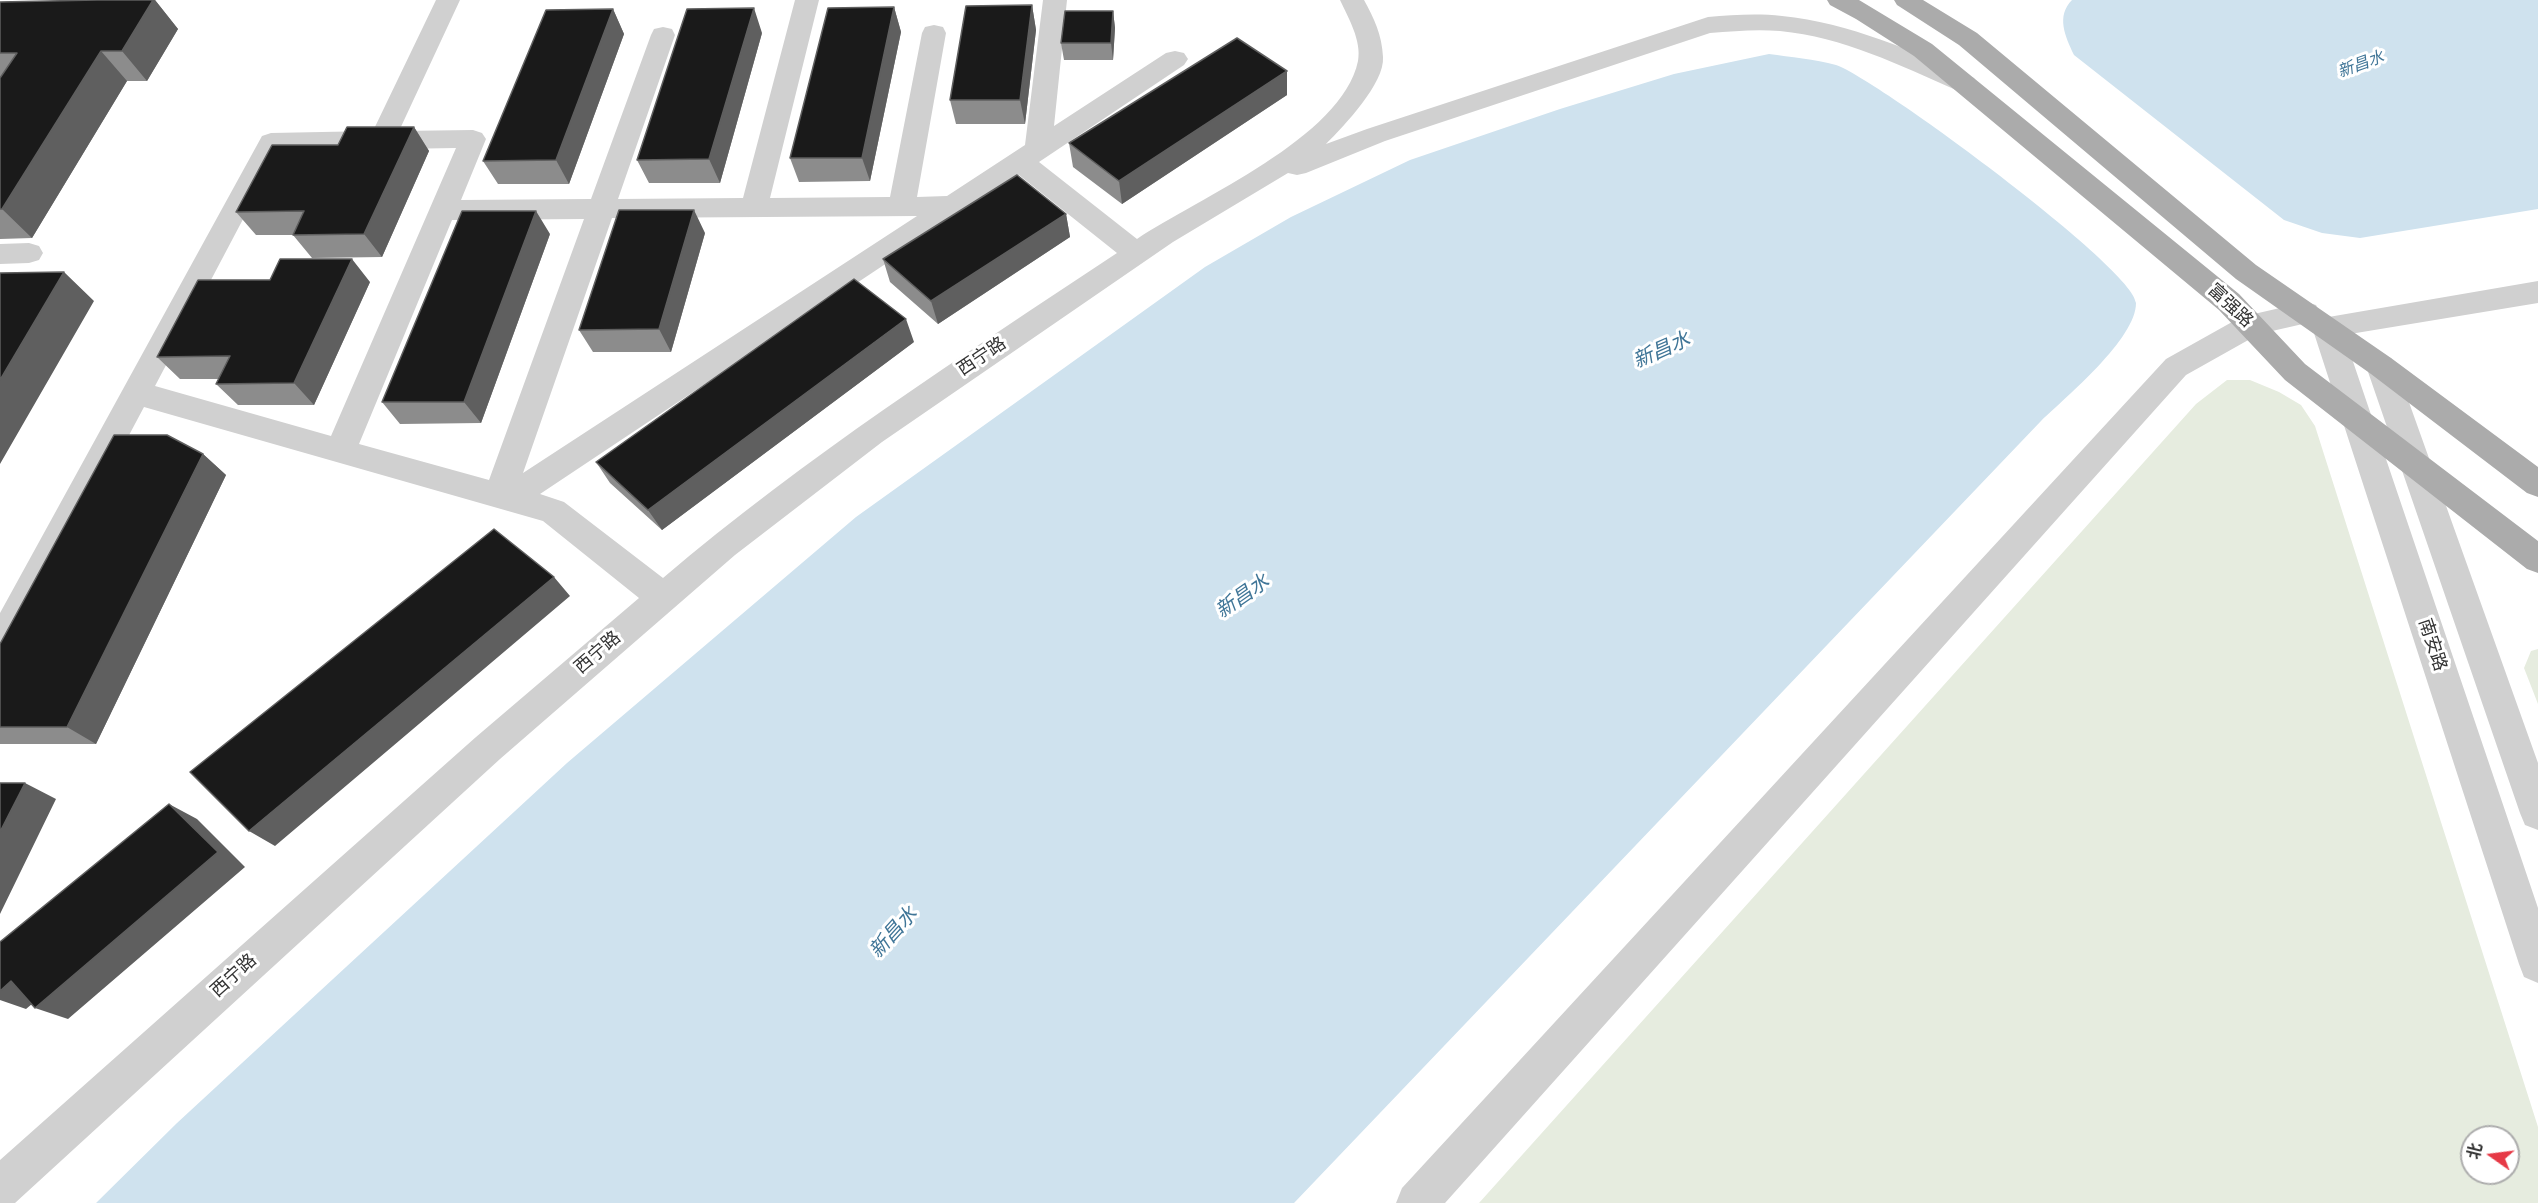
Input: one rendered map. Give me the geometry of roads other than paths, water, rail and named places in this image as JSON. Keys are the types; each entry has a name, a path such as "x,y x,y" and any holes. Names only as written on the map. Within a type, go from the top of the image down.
{"main road":[{"name":"富强路","path":"1839,0 1865,13 1923,50 2229,302 2295,372 2538,559"},
{"name":"富强路","path":"1906,0 1968,39 2246,272 2381,366 2538,484"}],"street":[{"path":"382,140 448,0"},
{"path":"754,207 807,0"},
{"path":"1029,156 1055,0"},
{"path":"1248,186 1311,144 1330,127 1357,93 1371,59 1366,28 1352,0"},
{"path":"1248,186 1376,135 1708,25 1760,22 1827,30 1864,41 1965,84"},
{"path":"902,206 934,33"},
{"path":"504,498 601,208 663,35"},
{"path":"504,498 1175,60"},
{"path":"0,645 271,142 473,139 340,452"},
{"path":"1029,156 1136,253"},
{"name":"西宁路","path":"0,1188 488,748 724,545 871,433 1136,253 1248,186"},
{"path":"443,210 952,206"},
{"path":"0,254 29,254"},
{"path":"1417,1203 2176,367 2251,325 2316,320 2538,292"},
{"name":"南安路","path":"2316,320 2357,419 2538,964"},
{"path":"2381,366 2538,813"},
{"path":"136,393 553,511 663,597"}],"water":[{"name":"新昌水","path":"2072,0 2538,0 2538,209 2360,238 2322,233 2284,220 2074,55 2065,33 2063,19 2067,6"},
{"name":"新昌水","path":"1769,54 1836,65 1900,103 1949,138 2052,217 2095,254 2125,284 2136,303 2133,317 2113,350 2098,366 2041,421 1294,1203 96,1203 177,1123 567,763 856,517 1205,267 1291,217 1410,160 1560,109 1674,74"}]}
